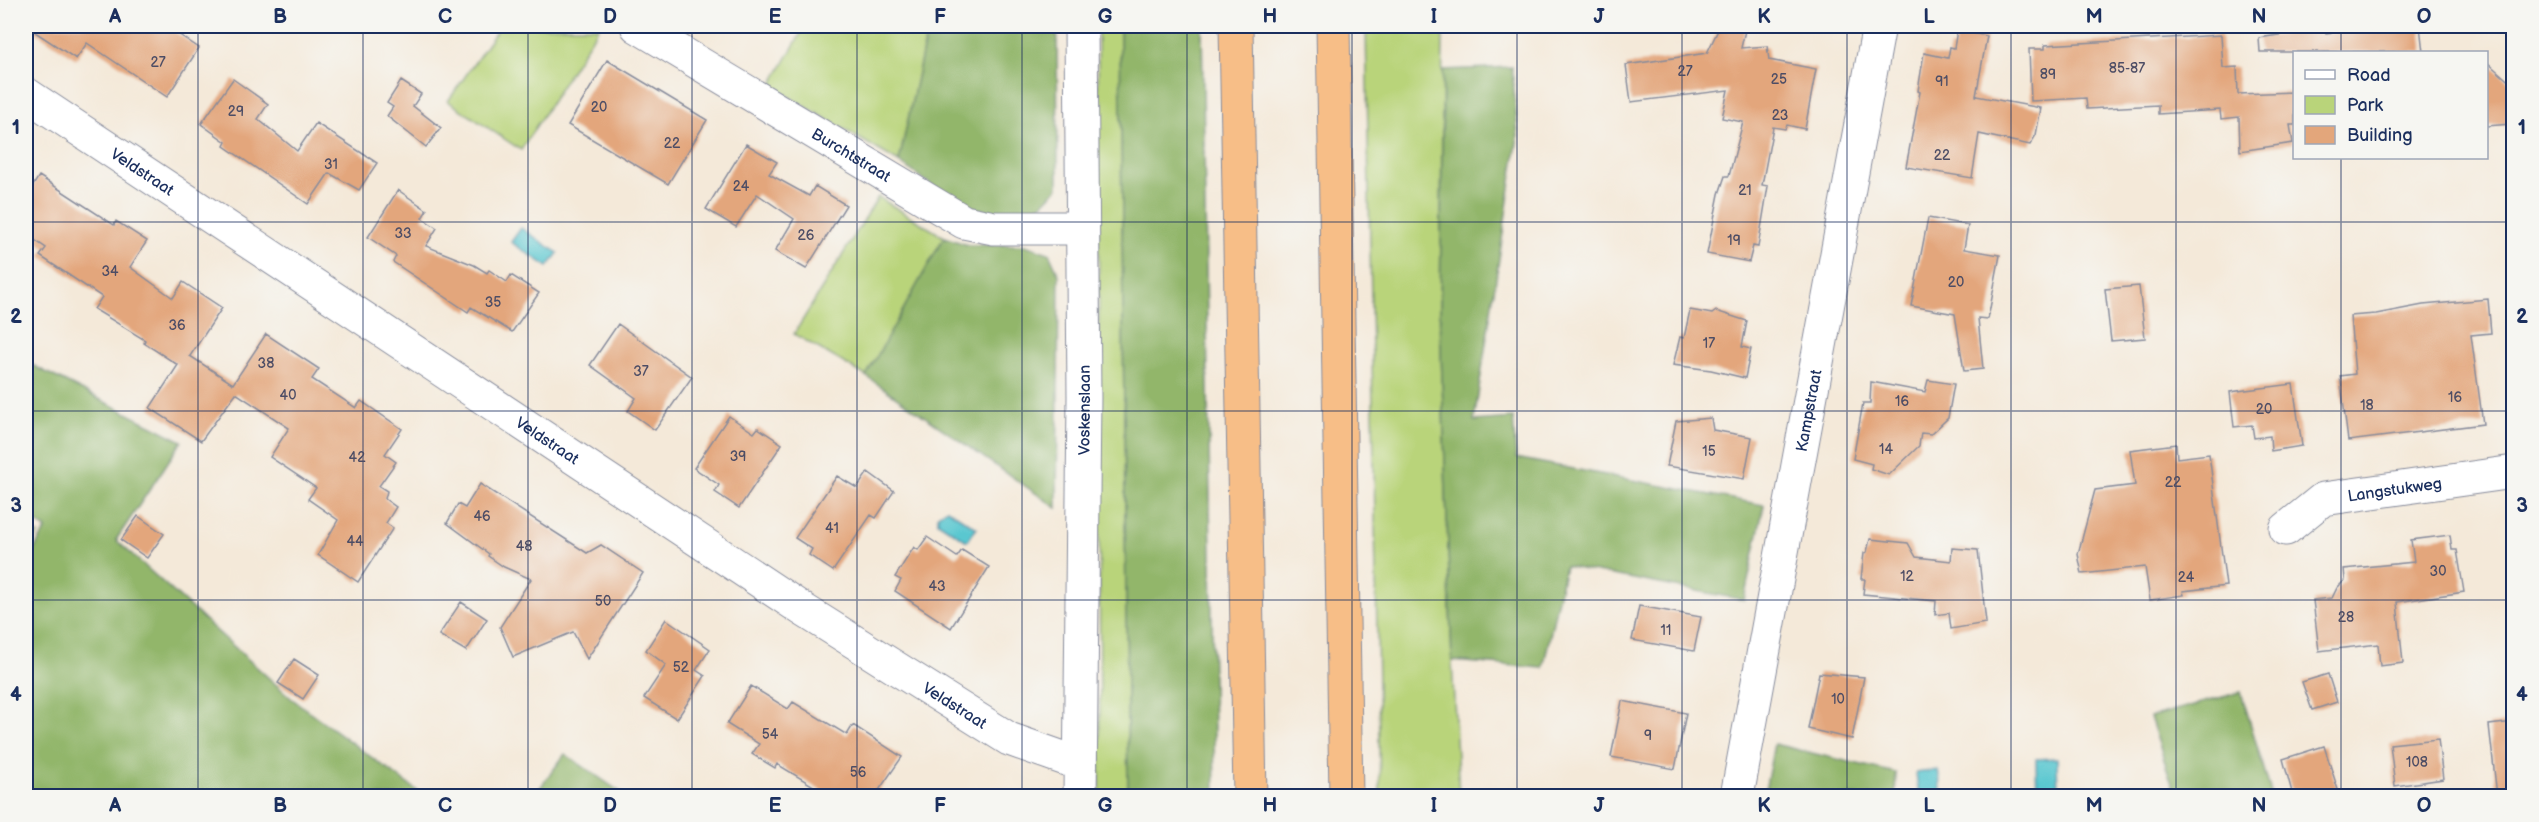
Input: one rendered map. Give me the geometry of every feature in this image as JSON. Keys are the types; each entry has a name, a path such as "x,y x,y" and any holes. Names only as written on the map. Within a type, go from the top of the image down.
{"highway":[{"path":"1236,26 1250,796"},
{"path":"1333,26 1346,796"}],"street":[{"name":"Burchtstraat","path":"636,26 964,222 994,228 1082,228"},
{"name":"Voskenslaan","path":"1080,796 1084,397 1081,26"},
{"name":"Kampstraat","path":"1737,796 1879,26"},
{"name":"Veldstraat","path":"26,94 802,609 1009,739 1080,764"},
{"name":"Langstukweg","path":"2286,529 2323,500 2514,472"}],"green space":[{"path":"500,26 599,27 521,150 448,101"},
{"path":"805,26 928,26 899,162 771,86"},
{"path":"928,26 1057,26 1058,188 1036,210 1003,213 963,207 899,162"},
{"path":"1098,26 1120,26 1128,796 1100,796"},
{"path":"1120,26 1202,26 1215,796 1128,796"},
{"path":"1366,26 1443,26 1440,322 1459,796 1380,796"},
{"path":"1512,67 1518,136 1474,421 1513,418 1516,458 1764,505 1744,600 1565,566 1543,668 1452,661 1440,322 1443,70"},
{"path":"878,197 944,237 866,376 794,334"},
{"path":"944,237 968,245 1025,245 1049,253 1059,275 1057,508 866,376"},
{"path":"26,362 182,441 116,540 291,698 424,796 26,796 26,563 46,529 26,516"},
{"path":"26,526 38,534 26,554"},
{"path":"2241,692 2272,796 2176,796 2150,717"},
{"path":"1774,744 1896,773 1895,796 1764,796"},
{"path":"565,754 626,796 534,796"}],"water":[{"path":"521,228 558,253 548,267 511,242"},
{"path":"947,509 977,528 967,541 938,522 938,515"},
{"path":"2057,758 2058,796 2037,796 2036,759"},
{"path":"1938,770 1942,796 1919,796 1916,773"}],"building":[{"path":"26,26 166,26 199,48 167,97 87,43 76,59"},
{"path":"1720,26 1746,26 1741,48 1767,46 1769,60 1816,69 1805,129 1787,125 1785,129 1773,127 1762,185 1768,186 1758,247 1753,246 1749,262 1707,254 1719,194 1725,176 1729,176 1743,122 1722,118 1728,90 1631,102 1626,65 1707,53"},
{"path":"2387,26 2420,26 2423,51 2260,52 2259,38 2325,28 2326,33"},
{"path":"1957,30 1987,36 1976,96 2041,108 2036,135 2030,145 1979,134 1972,178 1906,167 1920,92 1918,91 1924,53 1948,58 1950,47 1954,48"},
{"path":"2221,35 2223,68 2237,67 2238,94 2293,92 2293,125 2290,125 2293,143 2240,151 2239,117 2221,119 2220,110 2158,114 2158,105 2087,109 2086,98 2031,101 2029,49 2045,49 2045,45"},
{"path":"607,60 707,120 668,184 568,125"},
{"path":"2488,63 2514,86 2511,124 2488,126"},
{"path":"233,79 268,104 258,119 297,151 316,123 377,163 359,190 329,173 308,204 224,146 226,142 201,124"},
{"path":"401,81 421,94 413,106 441,128 426,147 387,116 393,107 387,103"},
{"path":"746,144 777,162 769,174 809,196 815,186 846,205 806,269 775,251 794,219 757,194 736,227 706,209"},
{"path":"39,176 114,225 116,221 147,241 130,267 173,298 183,282 222,308 190,356 233,384 266,334 319,369 312,379 356,408 361,401 402,429 385,454 396,462 379,486 387,491 385,499 396,507 386,523 393,528 358,582 318,555 338,520 308,499 316,488 270,457 289,428 236,393 201,441 150,408 178,365 144,343 145,340 94,309 102,297 40,256 46,248 26,234 26,197"},
{"path":"398,190 427,210 422,218 437,228 426,246 474,265 487,273 489,270 507,282 511,275 539,293 512,332 471,307 468,312 393,262 396,256 368,237"},
{"path":"1928,218 1968,225 1964,249 2000,255 1988,319 1978,318 1983,369 1964,371 1955,314 1911,306"},
{"path":"2139,286 2145,338 2111,341 2105,289"},
{"path":"2488,299 2491,333 2471,335 2483,424 2348,441 2340,376 2355,374 2350,316 2376,314 2423,305"},
{"path":"1690,310 1712,314 1716,311 1747,321 1742,347 1751,349 1745,378 1711,370 1673,365 1680,337 1684,338"},
{"path":"618,324 692,377 655,430 628,411 636,398 590,365"},
{"path":"1928,380 1954,384 1948,418 1931,434 1921,433 1919,446 1889,475 1871,469 1872,464 1853,459 1863,403 1870,403 1871,382 1925,392"},
{"path":"2293,384 2302,446 2271,451 2270,436 2254,438 2252,425 2234,427 2230,392"},
{"path":"729,416 754,433 758,428 782,444 739,508 715,492 719,485 694,468"},
{"path":"1711,418 1713,430 1752,437 1744,479 1667,466 1676,421"},
{"path":"2176,444 2177,458 2209,454 2226,586 2183,591 2184,595 2150,600 2145,567 2082,574 2078,554 2095,490 2135,485 2130,450"},
{"path":"868,472 894,491 876,518 871,515 833,571 809,555 812,549 795,538 837,476 857,488"},
{"path":"480,484 587,553 601,545 643,573 587,659 573,632 513,657 500,627 531,579 504,567 447,523 458,504 465,508"},
{"path":"138,516 164,534 147,558 121,540"},
{"path":"2450,535 2452,550 2457,550 2464,592 2397,602 2403,663 2380,666 2378,644 2319,651 2313,600 2332,598 2337,588 2345,580 2344,569 2414,562 2411,540"},
{"path":"927,537 957,557 962,550 989,567 951,628 895,591 901,580 895,577 914,547 918,550"},
{"path":"1870,539 1908,543 1916,557 1951,561 1952,548 1978,550 1986,623 1951,629 1949,613 1935,615 1936,601 1863,594 1865,579 1861,579 1864,553 1867,552"},
{"path":"461,602 487,619 466,651 439,635"},
{"path":"1639,606 1701,617 1694,651 1632,640"},
{"path":"666,619 710,649 696,670 705,676 677,719 644,698 666,665 646,650"},
{"path":"294,659 319,675 303,699 278,683"},
{"path":"1819,673 1864,677 1852,739 1808,729"},
{"path":"2328,674 2337,702 2312,710 2302,682"},
{"path":"751,686 788,709 793,702 847,735 853,725 902,757 875,796 830,796 777,764 775,768 752,754 759,744 727,724"},
{"path":"1622,701 1686,713 1675,769 1611,757"},
{"path":"2514,722 2514,796 2497,796 2489,725"},
{"path":"2438,739 2443,779 2395,786 2390,744"},
{"path":"2324,746 2340,796 2293,796 2283,759"}]}
